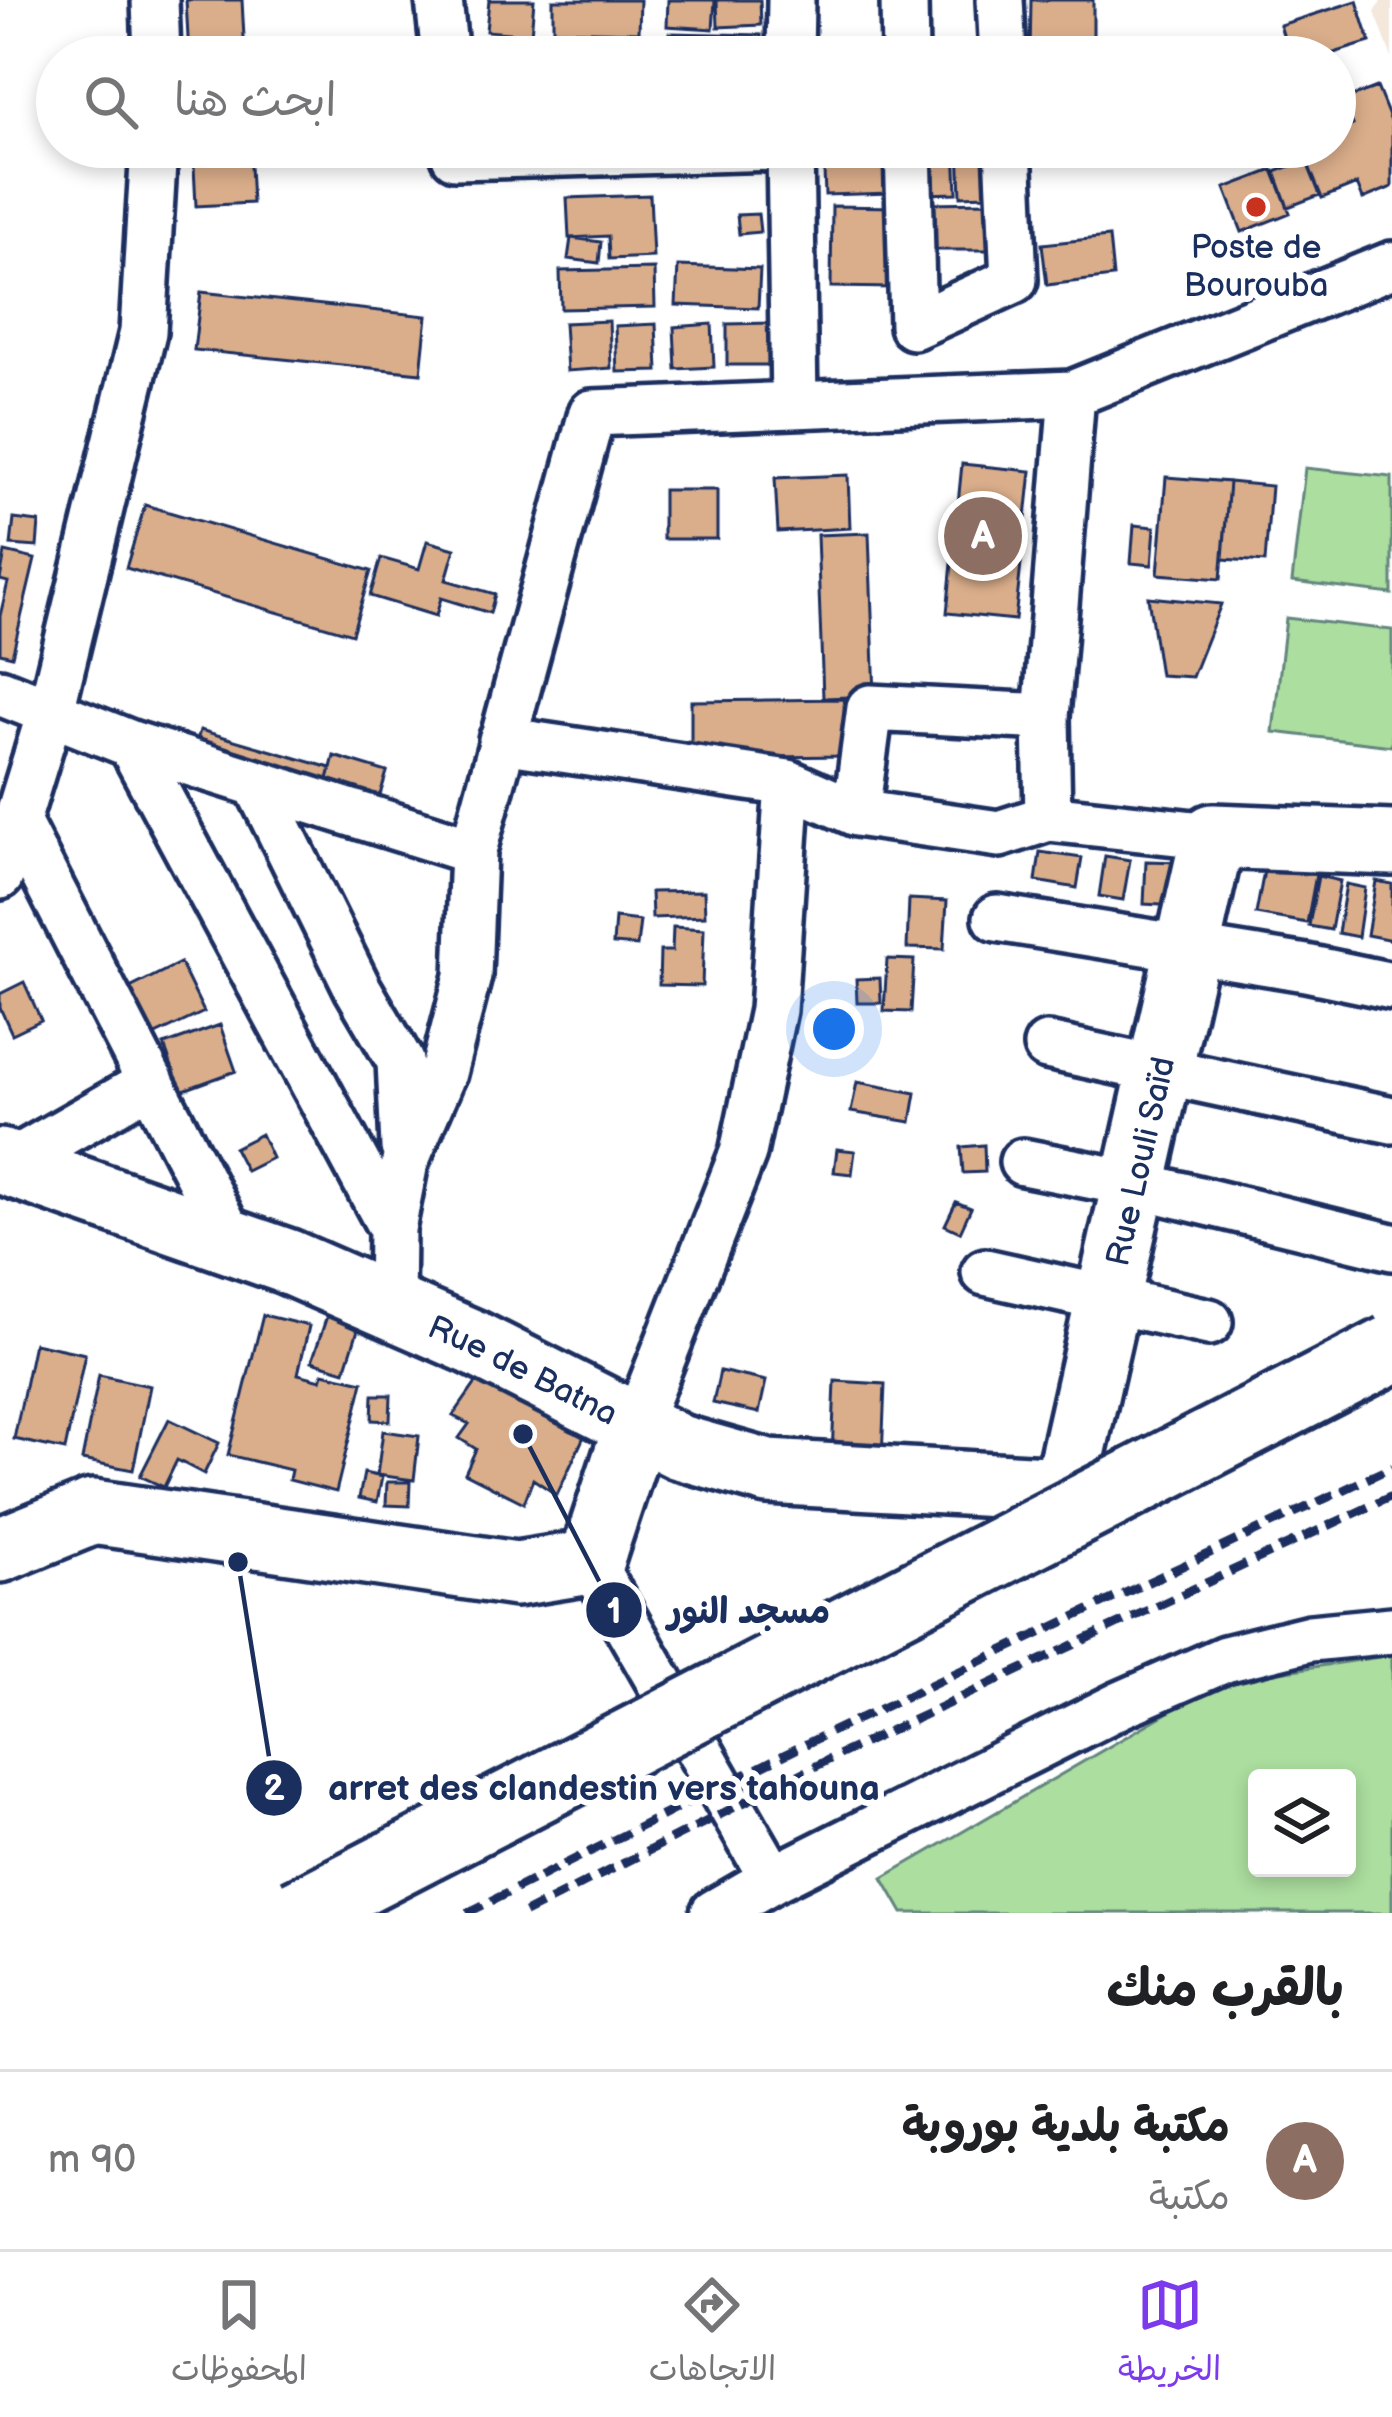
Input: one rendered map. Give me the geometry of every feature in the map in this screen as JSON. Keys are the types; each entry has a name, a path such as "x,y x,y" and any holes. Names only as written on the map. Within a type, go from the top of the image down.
{"main road":[{"path":"298,1913 1392,1349"}],"street":[{"path":"155,0 157,36"},
{"path":"439,0 443,36"},
{"path":"790,0 790,36"},
{"path":"904,0 905,36"},
{"path":"1000,0 1002,36"},
{"path":"0,876 51,710 142,332 153,168"},
{"path":"786,168 794,403"},
{"path":"909,168 913,326 1014,280 1009,168"},
{"path":"404,1162 442,1073 468,976 473,851 592,413 1072,394 1392,265"},
{"path":"1048,818 1046,717 1072,394"},
{"path":"0,692 131,743 473,851"},
{"path":"856,813 870,708 1046,717"},
{"path":"502,740 788,783 856,813 999,834 1048,818 1213,836 1392,843"},
{"path":"131,743 392,1229"},
{"path":"773,1879 591,1562 636,1426 743,1154 773,1010 788,783"},
{"path":"257,784 358,989 400,1061 404,1162 392,1229 391,1307"},
{"path":"18,824 234,1245"},
{"name":"Rue Louli Saïd","path":"1064,1489 1213,836"},
{"path":"998,917 1392,986"},
{"path":"1047,1046 1392,1120"},
{"path":"4,1162 151,1082"},
{"name":"Rue de Batna","path":"4,1162 286,1261 472,1342 679,1447 768,1472 1064,1489"},
{"path":"1023,1162 1392,1247"},
{"path":"985,1272 1209,1322"},
{"path":"0,1550 93,1513 515,1574 591,1562"},
{"path":"714,1913 1120,1705 1225,1659 1310,1638 1392,1630"}],"shaded area":[{"path":"1382,0 1392,0 1392,58 1375,12"}],"green space":[{"path":"1305,468 1392,477 1392,594 1292,582"},
{"path":"1286,618 1392,630 1392,746 1273,732"},
{"path":"1392,1655 1392,1913 903,1913 883,1878 1184,1703 1247,1677"}],"building":[{"path":"186,0 242,0 244,36 188,36"},
{"path":"489,0 534,0 531,35 486,31"},
{"path":"553,0 640,0 639,32 553,30"},
{"path":"668,0 715,0 713,29 667,26"},
{"path":"717,0 760,0 761,25 718,27"},
{"path":"1031,0 1093,0 1093,36 1030,36"},
{"path":"1357,1 1370,42 1356,46 1356,36 1283,36 1280,25"},
{"path":"669,33 761,35 761,36"},
{"path":"1377,87 1392,124 1392,187 1363,199 1357,184 1322,198 1310,168 1356,168 1356,95"},
{"path":"194,168 250,168 252,203 196,206"},
{"path":"824,168 891,168 892,193 825,195"},
{"path":"923,168 956,168 957,193 924,194"},
{"path":"960,168 987,168 988,195 961,196"},
{"path":"1309,168 1320,195 1288,207 1275,172"},
{"path":"1273,170 1290,213 1242,232 1225,188"},
{"path":"650,195 653,257 609,259 608,236 569,238 567,198"},
{"path":"991,202 991,250 928,250 927,203"},
{"path":"832,206 897,207 895,288 831,287"},
{"path":"758,214 760,232 739,234 737,215"},
{"path":"1109,237 1113,277 1047,285 1042,244"},
{"path":"571,238 601,242 599,263 568,259"},
{"path":"678,266 760,269 758,308 676,305"},
{"path":"654,269 655,307 561,309 560,271"},
{"path":"201,292 427,316 421,373 194,350"},
{"path":"609,321 611,368 567,371 564,323"},
{"path":"771,323 771,365 727,365 727,324"},
{"path":"656,324 658,371 617,372 615,326"},
{"path":"712,324 714,367 676,369 674,327"},
{"path":"962,464 1031,471 1015,620 947,613"},
{"path":"848,475 850,528 778,532 775,478"},
{"path":"1166,477 1229,482 1221,579 1158,574"},
{"path":"1229,482 1271,486 1265,562 1223,559"},
{"path":"663,490 717,490 717,539 663,539"},
{"path":"145,505 371,571 352,634 126,568"},
{"path":"14,519 39,522 37,547 11,545"},
{"path":"1134,525 1155,527 1152,565 1131,563"},
{"path":"869,533 875,696 823,698 817,535"},
{"path":"427,541 455,549 446,580 495,594 490,613 441,598 436,616 370,596 381,558 419,569"},
{"path":"5,552 35,559 12,656 0,653 0,616 8,582 0,580"},
{"path":"1148,597 1221,604 1192,677 1160,675"},
{"path":"844,699 845,756 691,758 691,701"},
{"path":"200,730 331,768 327,783 196,744"},
{"path":"334,756 387,772 379,798 327,783"},
{"path":"1040,852 1082,858 1077,888 1036,881"},
{"path":"1105,856 1130,860 1123,900 1099,896"},
{"path":"1266,860 1317,869 1307,923 1256,914"},
{"path":"1146,861 1180,862 1178,906 1144,904"},
{"path":"1318,876 1340,881 1331,930 1309,926"},
{"path":"1376,881 1392,884 1392,940 1367,935"},
{"path":"1346,884 1365,888 1358,937 1338,933"},
{"path":"704,891 705,916 652,918 651,892"},
{"path":"909,899 947,901 944,949 907,948"},
{"path":"615,918 640,921 637,946 613,944"},
{"path":"673,927 704,929 702,986 659,985 660,951 672,951"},
{"path":"887,959 914,960 911,1012 884,1011"},
{"path":"180,963 204,1012 151,1037 128,989"},
{"path":"880,978 881,1003 857,1003 856,979"},
{"path":"24,982 41,1020 12,1034 0,1008 0,994"},
{"path":"220,1025 236,1071 181,1091 164,1045"},
{"path":"857,1082 916,1093 911,1122 851,1112"},
{"path":"261,1134 272,1158 246,1171 234,1148"},
{"path":"984,1145 985,1172 963,1173 961,1147"},
{"path":"837,1149 855,1151 852,1174 834,1172"},
{"path":"956,1202 971,1208 960,1232 945,1225"},
{"path":"330,1307 362,1317 345,1371 312,1361"},
{"path":"263,1315 309,1326 298,1374 321,1380 323,1373 363,1382 336,1492 289,1480 291,1470 228,1455"},
{"path":"34,1343 85,1354 65,1450 14,1439"},
{"path":"720,1371 766,1381 759,1413 713,1403"},
{"path":"483,1373 587,1430 557,1495 533,1479 524,1503 465,1473 476,1449 459,1438 469,1424 453,1416"},
{"path":"99,1375 150,1386 133,1470 82,1460"},
{"path":"835,1381 885,1384 882,1459 832,1457"},
{"path":"373,1395 391,1395 390,1421 372,1420"},
{"path":"169,1419 219,1443 204,1474 177,1460 164,1487 140,1476"},
{"path":"383,1431 419,1436 414,1480 377,1475"},
{"path":"364,1473 382,1477 377,1502 359,1498"},
{"path":"387,1482 410,1482 409,1506 386,1505"}],"railway":[{"path":"467,1913 818,1738 1392,1467"},
{"path":"525,1913 834,1757 1392,1496"}],"place":[{"name":"Poste de Bourouba","path":"1256,207"},
{"name":"مكتبة بلدية بوروبة","path":"983,536"},
{"name":"مسجد النور","path":"523,1434"},
{"name":"arret des clandestin vers tahouna","path":"238,1562"}]}
